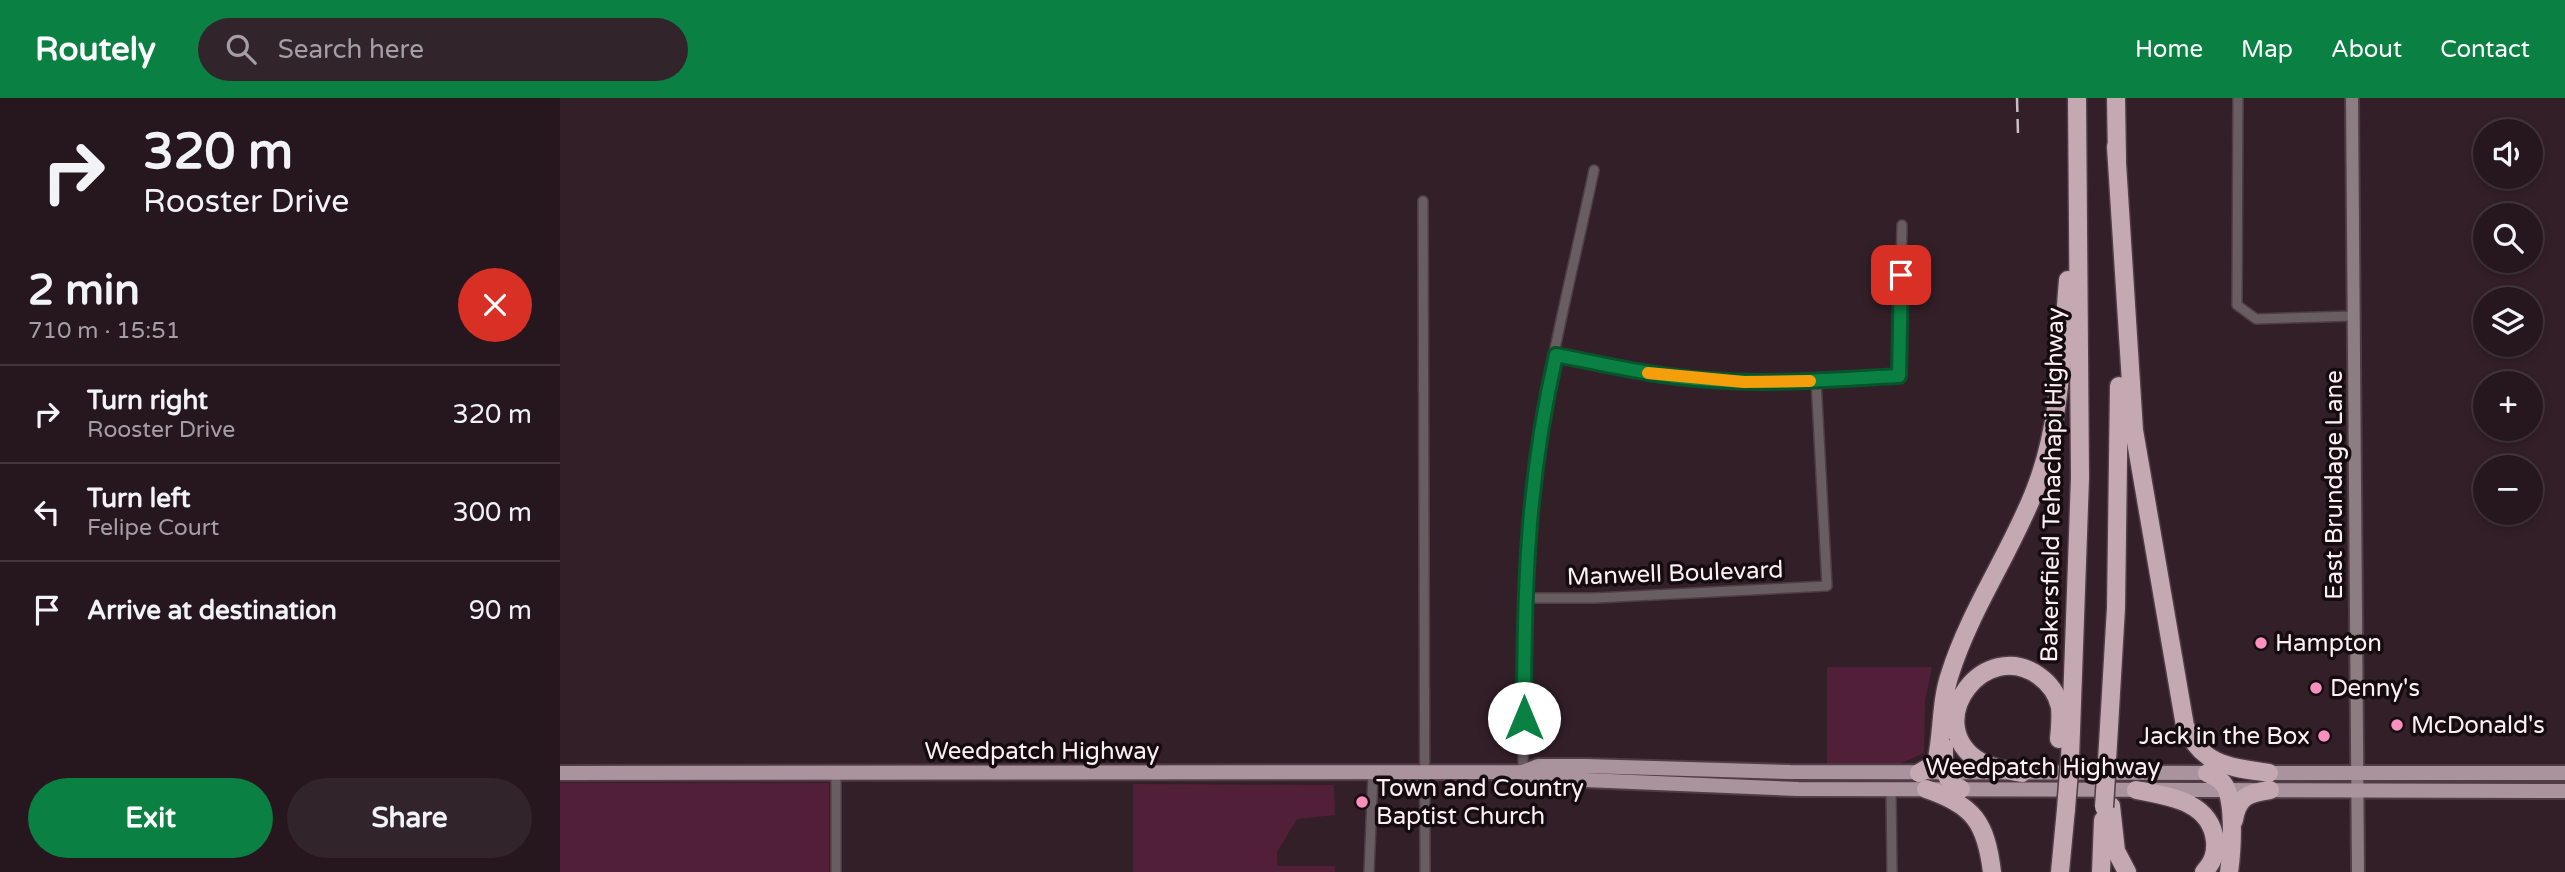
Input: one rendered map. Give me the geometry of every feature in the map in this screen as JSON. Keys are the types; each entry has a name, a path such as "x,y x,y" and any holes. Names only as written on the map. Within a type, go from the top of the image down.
{"highway":[{"name":"Bakersfield Tehachapi Highway","path":"2059,872 2079,505 2077,98"},
{"path":"2101,872 2108,807 2107,761 2118,515 2116,98"},
{"path":"2116,147 2134,430 2185,726 2192,743 2216,762 2270,782"},
{"path":"1992,872 1981,825 1971,811 1923,781 1936,763 1944,694 1955,658 2026,511 2045,460 2056,414 2069,266 2078,228"},
{"path":"2022,773 1977,760 1959,737 1955,716 1959,698 1971,680 1988,669 2008,666 2028,669 2051,687 2060,707 2064,760"},
{"path":"1941,733 1948,782 1961,789"},
{"path":"2207,774 2220,780 2227,790 2231,830 2228,872"},
{"path":"2231,830 2241,799 2270,782"},
{"path":"2136,790 2184,802 2207,818 2213,832 2215,850 2204,872"},
{"path":"2108,807 2116,852 2127,872"}],"main road":[{"name":"East Brundage Lane","path":"2352,98 2358,872"},
{"name":"Weedpatch Highway","path":"560,773 1373,774 1523,772 1538,766 1586,766 1923,781 1961,789 2136,790 2227,790 2270,782 2357,773 2565,774"},
{"name":"Weedpatch Highway","path":"1523,772 1538,778 1658,786 1891,789 1945,773 2207,774 2357,789 2565,791"}],"street":[{"path":"2238,98 2237,305 2256,319 2353,316"},
{"path":"1523,772 1524,598 1534,466 1594,170"},
{"path":"1423,201 1425,872"},
{"path":"1556,355 1685,378 1744,382 1899,376 1902,225"},
{"name":"Manwell Boulevard","path":"1524,598 1595,598 1827,586 1816,380"},
{"path":"836,773 836,872"},
{"path":"1369,872 1373,774"},
{"path":"1891,789 1892,872"}],"shaded area":[{"path":"1827,667 1932,667 1925,700 1924,753 1899,764 1827,764"},
{"path":"560,783 829,783 829,872 560,872"},
{"path":"1133,784 1334,785 1335,815 1297,819 1277,852 1277,866 1335,866 1335,872 1133,872"}],"railway":[{"path":"2017,98 2018,134"}],"slow traffic":[{"path":"1648,373 1744,382 1810,381"}],"place":[{"name":"Hampton","path":"2261,643"},
{"name":"Denny's","path":"2316,688"},
{"name":"McDonald's","path":"2397,725"},
{"name":"Jack in the Box","path":"2324,736"},
{"name":"Town and Country Baptist Church","path":"1362,802"}],"route":[{"path":"1524,718 1526,541 1534,466 1556,355 1673,377 1709,380 1780,382 1899,376 1901,275"}]}
